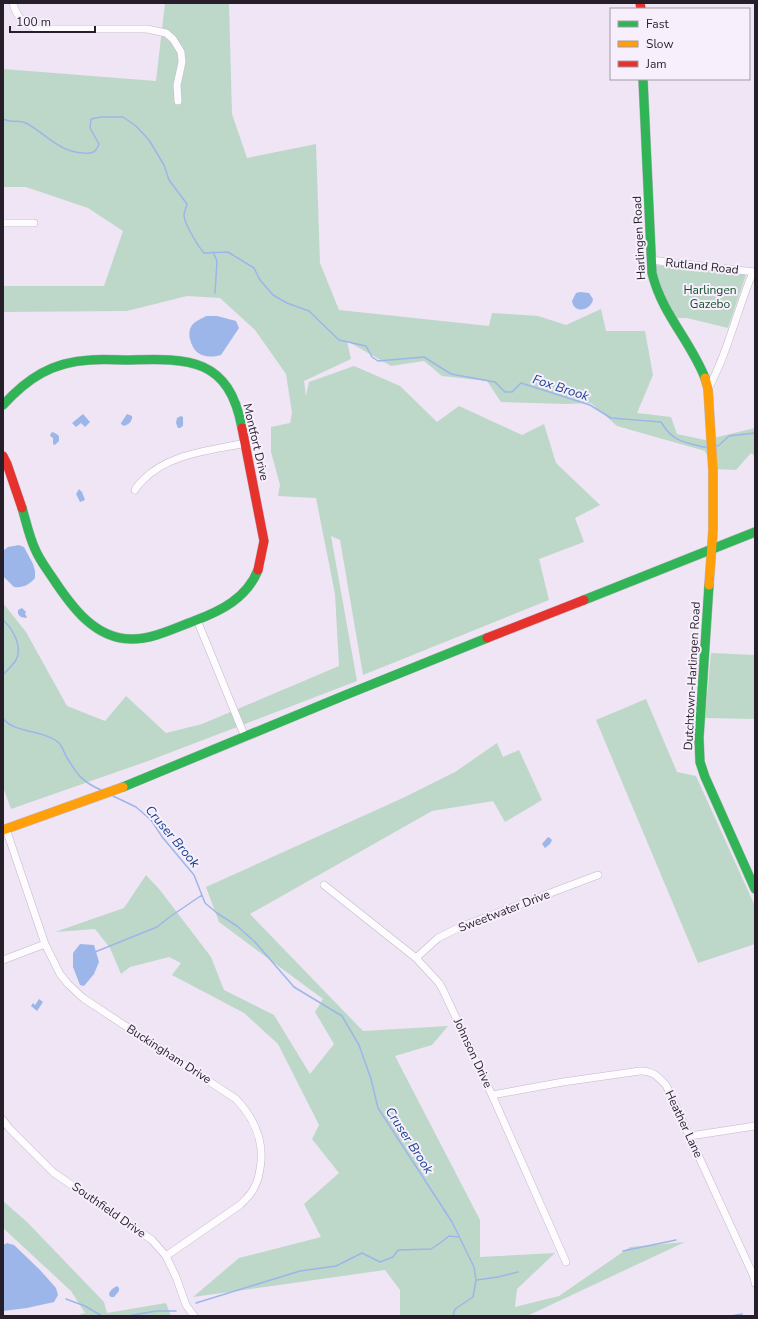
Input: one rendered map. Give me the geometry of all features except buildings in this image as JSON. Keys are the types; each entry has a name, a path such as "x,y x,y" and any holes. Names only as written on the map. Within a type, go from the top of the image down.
{"main road":[{"name":"Harlingen Road","path":"643,80 651,278 656,292 700,365 706,380 708,389 712,452 712,550"},
{"name":"Montfort Drive","path":"3,405 19,388 37,376 59,366 73,362 168,360 183,361 202,366 210,370 223,382 235,401 239,412 264,541 262,560 254,579 245,592 236,601 197,620 149,637 135,640 104,633 91,625 73,606 42,562 35,549 3,456"},
{"path":"4,830 120,788 476,642 755,532"},
{"name":"Dutchtown-Harlingen Road","path":"712,550 699,738 700,762 705,777 755,889"}],"street":[{"path":"13,3 17,15 28,25 37,29 147,29 166,33 173,39 181,52 182,62 177,85 178,101"},
{"path":"3,223 34,223"},
{"name":"Rutland Road","path":"650,260 754,272"},
{"path":"708,389 723,356 740,305 754,272"},
{"path":"135,490 147,476 171,461 184,456 245,443"},
{"path":"197,620 245,737"},
{"name":"Buckingham Drive","path":"4,830 44,944 60,974 68,984 83,998 236,1099 248,1112 258,1134 262,1155 257,1182 249,1196 240,1205 166,1256"},
{"name":"Sweetwater Drive","path":"416,958 438,938 460,927 598,875"},
{"name":"Johnson Drive","path":"324,885 416,958 444,992 492,1095 566,1262"},
{"path":"3,960 44,944"},
{"name":"Heather Lane","path":"492,1095 563,1082 648,1070 656,1075 666,1085 754,1277 755,1283"},
{"name":"Southfield Drive","path":"3,1120 9,1128 54,1173 152,1240 166,1256 176,1277 186,1305 194,1316"},
{"path":"690,1136 755,1126"}],"green space":[{"path":"165,3 229,3 232,114 247,158 316,144 320,263 339,310 489,326 492,313 538,316 566,325 601,309 606,331 645,331 653,375 637,413 671,417 677,434 705,440 755,428 755,456 751,453 736,470 713,469 705,451 617,426 591,403 566,404 501,402 487,381 442,376 424,361 391,366 347,341 351,359 304,381 306,396 309,382 354,366 400,386 437,422 459,406 522,435 544,424 556,463 600,505 575,518 584,542 539,559 549,600 363,675 340,540 331,536 357,681 148,761 11,809 3,787 3,603 26,632 67,706 105,721 126,696 166,733 202,724 339,666 335,594 316,498 278,496 280,485 271,452 271,427 290,423 292,413 286,374 255,330 220,298 187,296 127,311 3,312 3,286 104,286 123,231 88,208 26,187 3,187 3,69 156,81"},
{"name":"Harlingen Gazebo","path":"654,265 745,273 746,275 728,328 687,318 675,318 661,294"},
{"path":"711,653 755,655 755,719 705,718"},
{"path":"646,699 677,772 696,776 755,906 755,944 698,963 596,720"},
{"path":"497,743 503,757 519,750 542,800 505,822 493,801 432,811 250,914 363,1031 448,1026 432,1045 395,1056 480,1220 480,1257 555,1253 517,1289 515,1307 559,1296 630,1247 685,1242 527,1316 400,1316 400,1290 385,1270 193,1297 239,1258 321,1237 304,1204 339,1173 312,1139 319,1125 278,1044 244,1013 172,975 181,963 169,957 130,967 121,974 110,948 95,929 55,932 124,908 146,875 160,890 211,957 224,990 274,1015 310,1074 334,1044 315,1012 323,999 219,922 206,887 405,797 455,772"},
{"path":"3,1201 27,1222 104,1302 107,1313 166,1303 171,1316 75,1316 85,1313 71,1291 3,1228"}],"water":[{"path":"576,293 589,293 593,299 590,306 583,309 576,308 572,301"},
{"path":"206,316 217,316 236,321 239,328 221,355 210,357 201,355 192,345 189,336 190,328 195,322"},
{"path":"83,414 90,422 85,427 81,423 76,427 72,423"},
{"path":"127,414 132,416 132,420 129,424 124,426 121,423"},
{"path":"181,416 183,417 183,426 178,428 176,423 177,418"},
{"path":"53,432 59,437 59,441 55,445 53,444 53,438 50,436"},
{"path":"79,489 85,500 80,502 76,494"},
{"path":"19,545 24,547 33,564 35,578 26,586 14,587 3,576 3,551 8,547"},
{"path":"22,608 26,612 26,618 21,617 18,614 18,610"},
{"path":"548,837 552,840 545,848 542,844"},
{"path":"80,944 94,945 99,962 94,974 84,986 80,985 73,967 73,953"},
{"path":"39,999 43,1002 37,1011 31,1006 33,1003 35,1005"},
{"path":"7,1243 14,1245 56,1288 58,1295 54,1302 27,1308 3,1311 3,1245"},
{"path":"117,1286 119,1291 114,1297 111,1297 109,1295 110,1292"}],"waterway":[{"name":"Fox Brook","path":"3,119 26,123 60,146 74,152 88,153 95,151 99,144 90,128 91,119 101,117 123,117 136,126 149,140 164,165 169,180 187,204 184,214 185,220 198,246 204,253 228,252 254,268 260,280 273,295 287,303 309,311 339,340 366,346 372,357 378,361 424,357 451,374 495,382 505,392 512,392 521,383 590,405 611,418 661,422 665,429 679,440 690,444 707,447"},
{"path":"213,252 217,261 215,293"},
{"name":"Fox Brook","path":"715,446 718,446 729,436 755,433"},
{"name":"Cruser Brook","path":"3,620 10,628 18,644 18,655 16,660 3,675"},
{"name":"Cruser Brook","path":"3,718 7,723 21,729 46,736 59,743 76,772 89,784 101,790"},
{"name":"Cruser Brook","path":"113,796 136,807 151,820 163,838 194,875 205,903 237,926 255,942 294,987 342,1016 359,1045 371,1079 378,1108 452,1222 474,1267 476,1280 473,1297 455,1309 453,1316"},
{"path":"95,952 157,927 202,895"},
{"path":"196,1303 300,1271 336,1266 362,1253 380,1262 393,1257 398,1250 431,1249 449,1236 458,1237"},
{"path":"623,1251 676,1240"},
{"path":"477,1280 518,1272"},
{"path":"66,1299 85,1306 102,1316"},
{"path":"128,1316 156,1311 176,1311"},
{"path":"731,1316 742,1314"}],"traffic: fast":[{"path":"643,80 652,273 662,301 692,351 705,378"},
{"path":"3,405 12,395 31,379 52,368 64,364 76,361 95,360 171,360 188,362 203,367 216,375 227,388 236,405 242,428"},
{"path":"22,508 31,539 37,553 67,599 85,619 107,634 119,638 141,639 172,630 214,613 240,596 253,580 258,570"},
{"path":"584,600 755,532"},
{"path":"709,585 699,738 700,762 705,777 755,889"},
{"path":"123,787 487,638"}],"traffic: slow":[{"path":"705,378 708,389 713,471 713,530 709,585"},
{"path":"3,830 123,787"}],"traffic: jam":[{"path":"640,3 641,8"},
{"path":"242,428 264,541 258,570"},
{"path":"3,456 22,508"},
{"path":"487,638 584,600"}]}
